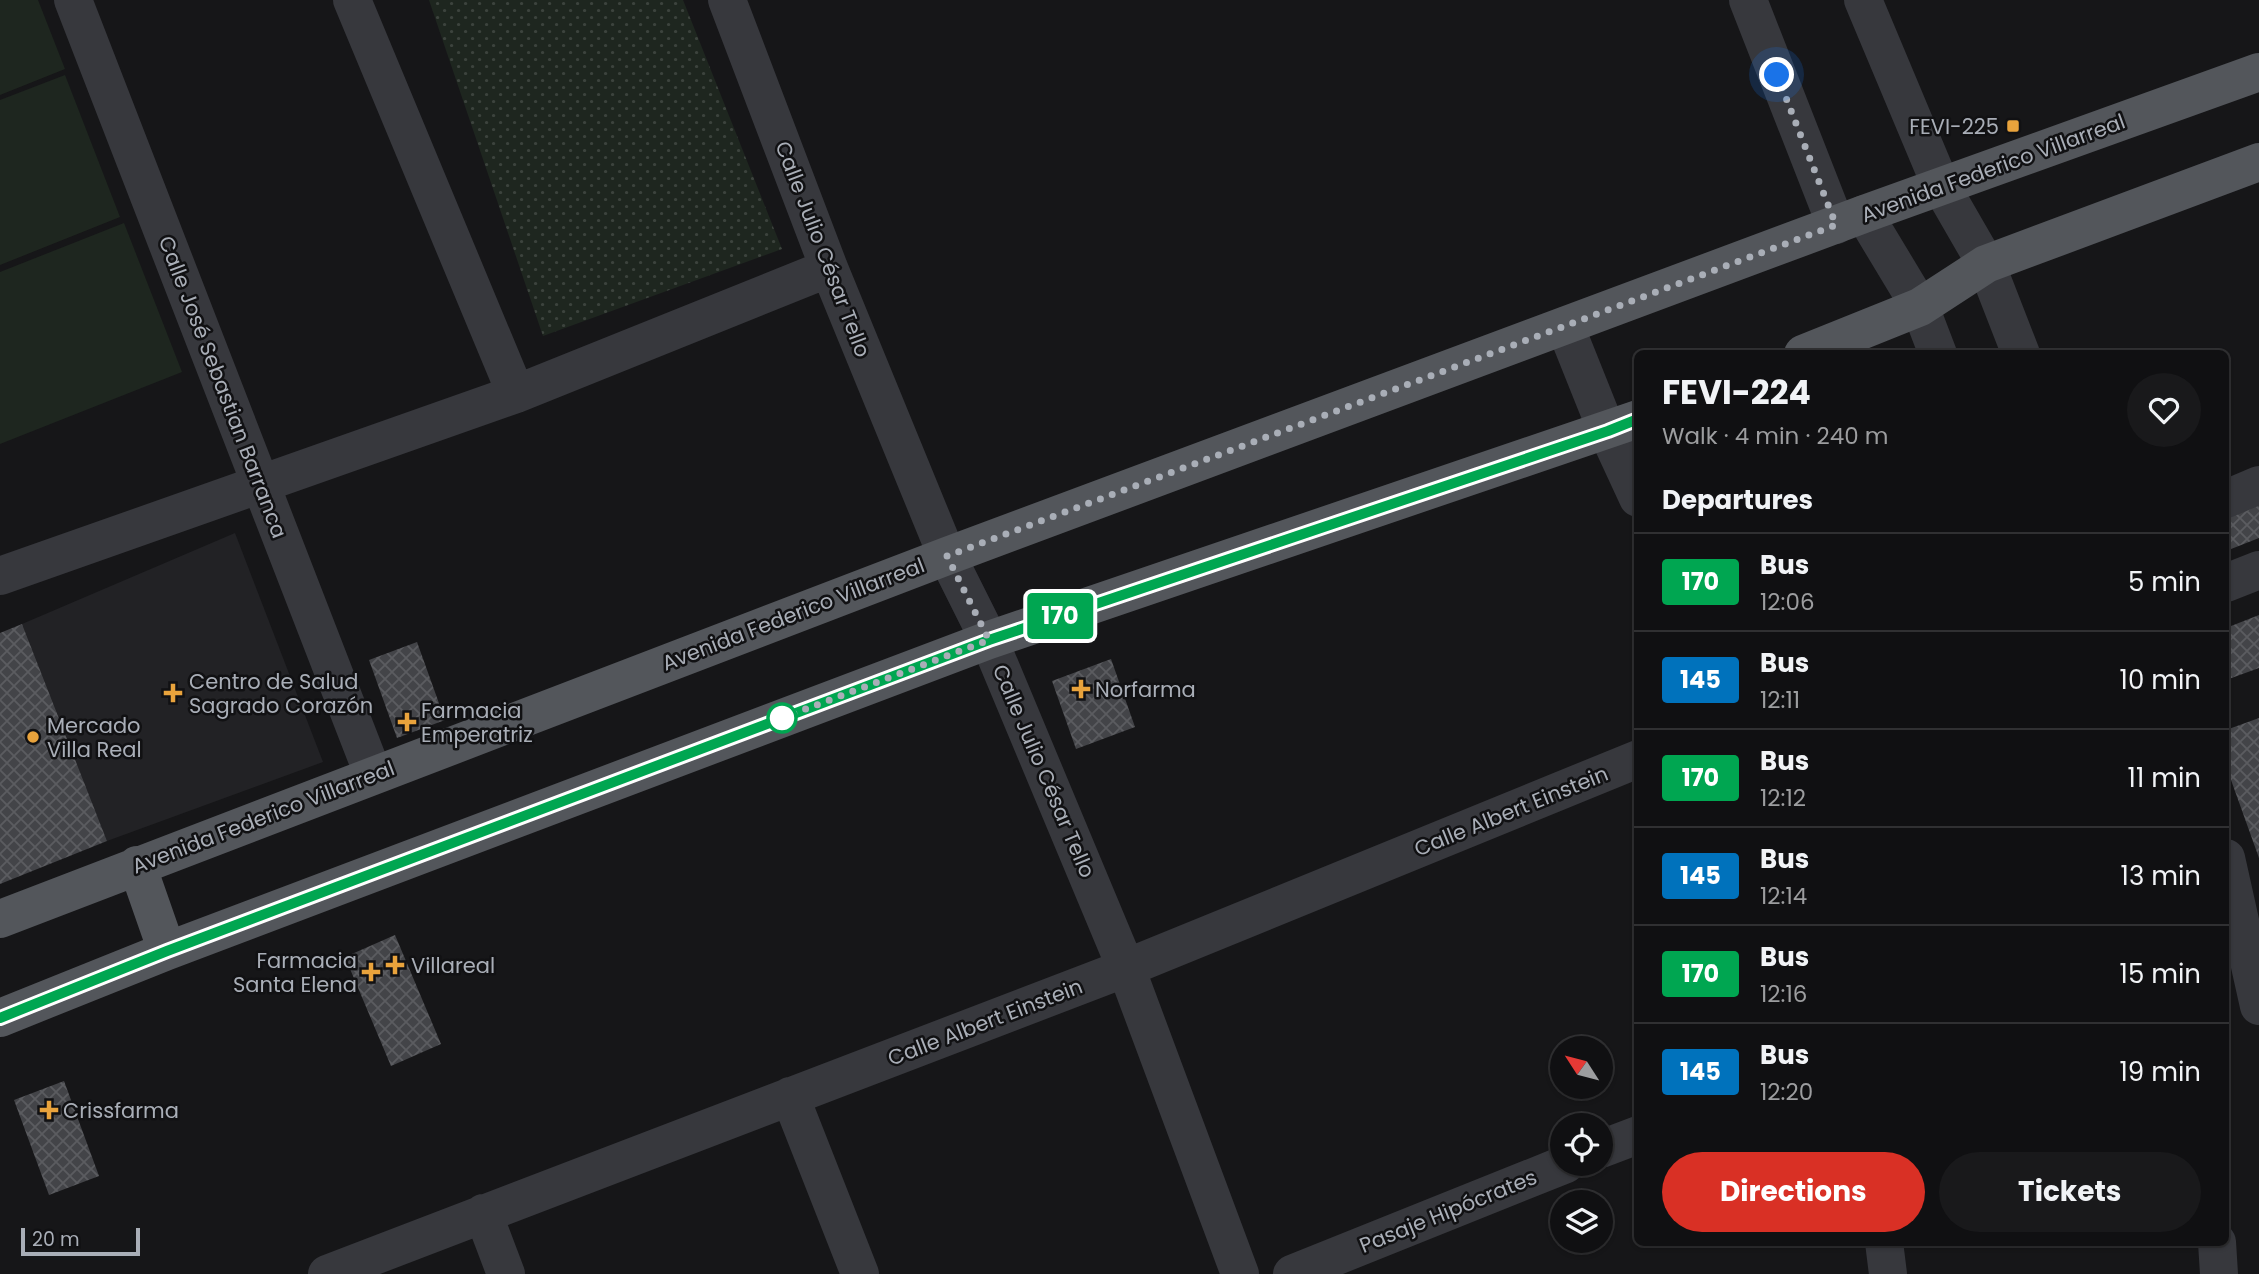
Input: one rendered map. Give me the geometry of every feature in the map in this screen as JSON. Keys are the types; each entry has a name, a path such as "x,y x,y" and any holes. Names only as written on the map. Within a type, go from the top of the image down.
{"main road":[{"name":"Avenida Federico Villarreal","path":"0,919 947,556 1941,186 2259,72"},
{"path":"1813,350 1920,307 1986,264 2259,162"},
{"path":"0,1018 167,951 989,640 1623,425"},
{"path":"137,865 167,951"}],"street":[{"name":"Calle José Sebastian Barranca","path":"73,0 373,775"},
{"path":"352,0 516,394"},
{"name":"Calle Julio César Tello","path":"727,0 829,268 947,556 989,640 1126,968 1240,1274"},
{"path":"1748,0 1850,220 1920,307 1936,350"},
{"path":"1863,0 1941,186 1986,264 2019,350"},
{"path":"0,576 516,394 829,268"},
{"path":"1565,326 1623,425 1634,479"},
{"path":"2229,498 2259,485"},
{"path":"2229,582 2259,570"},
{"name":"Calle Albert Einstein","path":"327,1274 1126,968 1634,761"},
{"path":"2229,871 2259,1006"},
{"path":"790,1096 860,1274"},
{"path":"1613,1144 1634,1137"},
{"name":"Pasaje Hipócrates","path":"1292,1274 1550,1170"},
{"path":"483,1213 506,1274"},
{"path":"1884,1246 1888,1274"},
{"path":"2217,1246 2219,1274"}],"shaded area":[{"path":"0,0 38,0 65,69 0,95"},
{"path":"429,0 683,0 782,249 543,336"},
{"path":"65,75 120,217 0,265 0,100"},
{"path":"124,223 182,372 0,444 0,272"},
{"name":"Centro de Salud Sagrado Corazón","path":"235,533 323,762 107,841 22,624"}],"building":[{"path":"2259,476 2259,538 2229,550 2229,488"},
{"path":"2259,615 2259,668 2229,679 2229,627"},
{"name":"Mercado Villa Real","path":"22,624 107,841 0,884 0,633"},
{"path":"417,642 445,720 397,738 369,660"},
{"path":"1111,659 1135,727 1076,749 1052,681"},
{"path":"2259,718 2259,858 2229,774 2229,729"},
{"path":"395,935 441,1044 391,1066 345,957"},
{"path":"64,1081 99,1176 49,1195 14,1100"}],"bus line":[{"name":"170","path":"0,1018 167,951 989,640 1634,421"}],"place":[{"name":"FEVI-225","path":"2013,126"},
{"name":"Norfarma","path":"1081,689"},
{"name":"Centro de Salud Sagrado Corazón","path":"173,693"},
{"name":"Farmacia Emperatriz","path":"407,722"},
{"name":"Mercado Villa Real","path":"33,737"},
{"name":"Villareal","path":"395,965"},
{"name":"Farmacia Santa Elena","path":"371,972"},
{"name":"Crissfarma","path":"49,1110"}],"route":[{"path":"782,718 989,640 947,556 1836,225 1777,75"}]}
